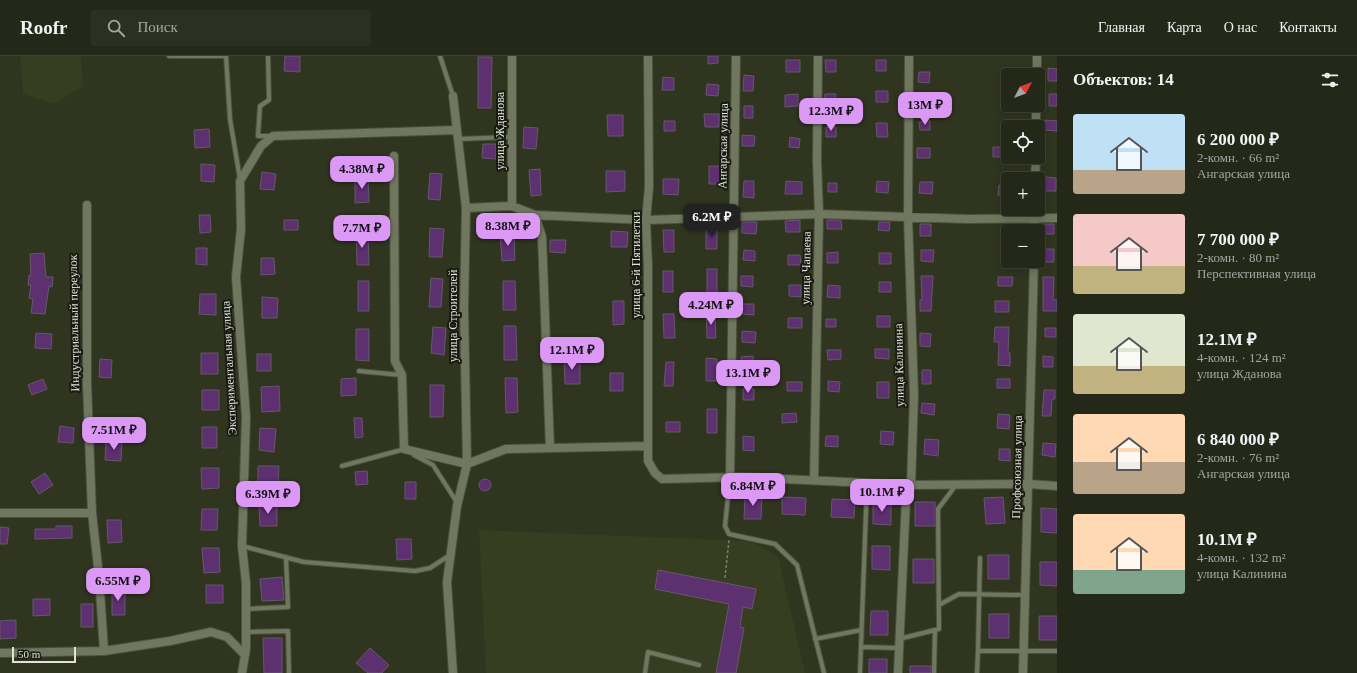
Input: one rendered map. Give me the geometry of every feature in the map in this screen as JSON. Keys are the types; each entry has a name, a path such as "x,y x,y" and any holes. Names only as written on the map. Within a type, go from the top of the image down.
{"street":[{"name":"улица Жданова","path":"512,56 512,206"},
{"name":"улица 6-й Пятилетки","path":"648,56 649,187 646,220 648,461 655,473 662,479 730,477"},
{"name":"Ангарская улица","path":"730,477 736,56"},
{"name":"улица Чапаева","path":"814,480 819,214 817,161 818,56"},
{"name":"улица Калинина","path":"898,673 906,499 911,485 911,429 914,395 908,217 909,56"},
{"path":"1037,56 1037,68"},
{"name":"улица Строителей","path":"453,96 466,208 464,308 467,464 458,504 447,582 453,673"},
{"path":"240,181 261,146 273,136 457,130"},
{"path":"394,156 395,361 402,375 404,449 467,464 506,449 648,446"},
{"name":"Экспериментальная улица","path":"240,181 241,229 236,277 246,417 242,546 246,583 246,632 245,655 242,673"},
{"name":"Индустриальный переулок","path":"87,205 87,384 92,513 100,576 104,651"},
{"path":"466,208 512,206 535,215 646,220 819,214 908,217 1057,218"},
{"path":"535,215 542,237 550,448"},
{"path":"1035,218 1035,224"},
{"name":"Профсоюзная улица","path":"1023,673 1034,268"},
{"path":"730,477 911,485 1029,484 1057,486"},
{"path":"0,513 92,513"},
{"path":"0,653 104,651 170,641 211,632 227,637 245,655"}],"lane":[{"path":"169,56 226,56 230,119 240,181"},
{"path":"268,56 269,100 260,106 258,136 273,136"},
{"path":"440,56 453,96"},
{"path":"458,140 512,137"},
{"path":"359,372 402,375"},
{"path":"342,466 404,449 433,465 458,504"},
{"path":"730,477 725,526 729,534 775,544 797,565 824,673"},
{"path":"860,673 867,483"},
{"path":"899,639 939,629 938,509 957,484"},
{"path":"242,546 304,562 415,571 430,568 450,555"},
{"path":"246,609 288,607 286,557"},
{"path":"977,673 980,558"},
{"path":"939,605 959,594 1026,595"},
{"path":"815,639 861,630"},
{"path":"934,630 934,673"},
{"path":"246,632 288,631 289,673"},
{"path":"861,647 898,648"},
{"path":"978,651 1057,651"},
{"path":"645,673 648,652 699,665"}],"path":[{"path":"725,578 729,534"}],"shaded area":[{"path":"20,56 81,56 83,86 54,104 23,94"},
{"path":"479,530 750,541 778,556 805,673 486,673"}],"building":[{"path":"285,56 300,56 300,72 284,71"},
{"path":"708,56 718,56 718,63 708,64"},
{"path":"478,57 492,57 491,108 478,108"},
{"path":"786,60 800,60 800,72 786,72"},
{"path":"825,60 836,60 836,72 826,72"},
{"path":"876,60 886,60 886,71 876,71"},
{"path":"1048,68 1057,69 1057,81 1048,81"},
{"path":"919,72 930,72 929,83 918,82"},
{"path":"744,75 754,76 753,91 743,91"},
{"path":"663,77 674,78 674,90 662,90"},
{"path":"707,84 719,85 718,96 706,95"},
{"path":"876,91 888,91 888,102 876,102"},
{"path":"798,94 798,106 785,107 785,95"},
{"path":"825,94 836,94 835,103 824,103"},
{"path":"1049,94 1057,94 1057,106 1049,106"},
{"path":"929,97 930,108 919,108 919,98"},
{"path":"744,106 753,106 753,118 744,118"},
{"path":"704,114 719,114 719,127 705,127"},
{"path":"607,115 623,115 623,136 608,136"},
{"path":"1045,120 1057,121 1057,131 1045,130"},
{"path":"664,121 675,121 675,131 664,131"},
{"path":"930,121 930,130 920,130 919,122"},
{"path":"876,123 887,123 888,137 877,137"},
{"path":"524,127 538,128 536,149 523,148"},
{"path":"826,127 836,127 836,137 826,137"},
{"path":"209,129 210,147 195,148 194,130"},
{"path":"742,135 755,136 754,146 742,146"},
{"path":"790,137 800,139 799,148 789,147"},
{"path":"483,144 496,144 496,159 482,158"},
{"path":"993,147 1001,147 1001,157 993,157"},
{"path":"917,148 930,148 930,158 917,158"},
{"path":"201,164 215,165 214,182 201,181"},
{"path":"709,166 721,166 721,184 709,184"},
{"path":"540,169 541,195 531,196 529,170"},
{"path":"606,171 625,171 625,191 606,192"},
{"path":"262,172 276,174 274,190 260,189"},
{"path":"430,173 442,174 440,200 428,199"},
{"path":"1045,177 1056,178 1056,191 1045,191"},
{"path":"355,178 368,178 369,202 355,203"},
{"path":"663,179 679,179 678,195 663,194"},
{"path":"744,181 754,181 754,198 743,197"},
{"path":"786,181 802,182 802,194 785,194"},
{"path":"877,181 889,182 888,193 876,192"},
{"path":"920,182 933,182 932,194 919,193"},
{"path":"828,183 837,183 837,192 828,192"},
{"path":"999,185 1001,185 1001,195 998,195"},
{"path":"199,215 210,215 211,232 200,233"},
{"path":"284,220 298,220 298,230 284,230"},
{"path":"800,220 800,232 786,232 785,221"},
{"path":"827,220 841,220 842,229 827,229"},
{"path":"742,222 757,222 756,234 742,233"},
{"path":"879,222 890,222 889,231 878,230"},
{"path":"920,224 931,224 931,236 920,236"},
{"path":"1045,224 1054,224 1054,234 1045,234"},
{"path":"706,226 717,226 717,249 706,249"},
{"path":"430,228 444,229 442,257 429,257"},
{"path":"663,230 674,230 674,252 664,252"},
{"path":"611,231 628,232 627,247 611,247"},
{"path":"356,233 368,233 369,265 357,265"},
{"path":"514,234 515,260 502,261 500,235"},
{"path":"550,240 566,240 565,253 550,252"},
{"path":"196,248 207,248 207,265 196,264"},
{"path":"1045,249 1054,249 1054,262 1045,262"},
{"path":"744,250 755,251 755,261 743,260"},
{"path":"921,250 934,250 933,262 921,261"},
{"path":"838,252 838,263 827,263 827,253"},
{"path":"44,253 46,277 53,277 52,287 49,286 45,314 31,313 33,299 29,298 31,285 28,285 29,275 31,276 30,254"},
{"path":"879,253 891,253 891,264 879,264"},
{"path":"788,255 800,255 801,265 788,265"},
{"path":"261,258 274,258 275,274 261,275"},
{"path":"707,269 717,269 717,295 707,295"},
{"path":"663,271 673,271 673,292 663,292"},
{"path":"741,276 753,276 753,287 741,286"},
{"path":"921,276 933,276 931,311 920,311 920,300 922,300"},
{"path":"998,277 1013,277 1012,286 998,286"},
{"path":"1043,277 1054,277 1053,300 1057,300 1057,311 1043,311"},
{"path":"431,278 443,279 441,307 429,307"},
{"path":"358,281 369,281 369,311 358,311"},
{"path":"503,281 515,281 516,310 503,310"},
{"path":"879,282 891,282 891,292 879,292"},
{"path":"789,285 801,285 801,297 789,296"},
{"path":"828,285 840,286 840,298 827,297"},
{"path":"200,294 216,294 216,315 199,314"},
{"path":"262,297 278,298 277,318 262,318"},
{"path":"613,301 624,301 624,324 613,325"},
{"path":"995,301 1009,301 1009,312 995,312"},
{"path":"742,304 754,304 754,315 742,314"},
{"path":"706,313 715,313 716,338 707,338"},
{"path":"663,314 674,314 675,338 664,338"},
{"path":"877,316 890,316 890,327 877,327"},
{"path":"788,318 802,318 802,328 788,328"},
{"path":"826,319 836,319 836,327 826,327"},
{"path":"504,326 516,326 517,360 504,360"},
{"path":"433,327 446,328 444,355 431,353"},
{"path":"995,327 1009,327 1008,353 1010,353 1010,366 998,365 999,342 994,342"},
{"path":"1045,328 1056,328 1056,337 1045,337"},
{"path":"356,329 369,329 369,361 356,360"},
{"path":"742,331 756,332 755,343 742,342"},
{"path":"36,333 52,334 51,349 35,348"},
{"path":"920,333 931,334 930,347 920,346"},
{"path":"875,349 889,349 889,359 875,358"},
{"path":"827,350 841,350 841,359 828,360"},
{"path":"201,353 218,353 218,374 201,374"},
{"path":"257,354 271,354 271,371 257,371"},
{"path":"753,356 754,367 742,368 741,357"},
{"path":"1043,356 1053,357 1053,367 1043,367"},
{"path":"564,358 580,358 580,384 565,384"},
{"path":"706,358 717,359 716,381 706,381"},
{"path":"100,359 112,360 111,378 99,377"},
{"path":"666,362 674,362 673,386 664,386"},
{"path":"922,370 931,370 931,384 922,384"},
{"path":"610,373 623,373 623,391 610,391"},
{"path":"356,378 356,395 341,396 341,379"},
{"path":"505,378 517,378 518,412 506,413"},
{"path":"43,379 47,389 32,395 28,385"},
{"path":"997,379 1010,379 1010,388 997,388"},
{"path":"828,381 840,382 839,392 828,391"},
{"path":"787,382 802,382 802,391 787,391"},
{"path":"877,382 889,382 889,398 877,398"},
{"path":"430,385 444,385 443,417 430,417"},
{"path":"279,386 280,411 262,412 261,387"},
{"path":"743,389 754,389 754,400 743,400"},
{"path":"202,390 219,390 219,410 202,410"},
{"path":"1044,390 1055,390 1055,399 1052,399 1051,416 1042,416"},
{"path":"922,403 935,404 934,415 921,413"},
{"path":"707,409 717,409 717,433 707,433"},
{"path":"796,413 797,422 782,423 782,414"},
{"path":"998,414 1010,415 1009,429 997,428"},
{"path":"354,418 362,418 363,437 355,438"},
{"path":"666,422 680,422 680,432 666,432"},
{"path":"60,426 74,428 73,443 58,442"},
{"path":"202,427 217,427 217,448 202,448"},
{"path":"260,428 276,429 274,452 259,450"},
{"path":"881,431 894,432 893,445 880,444"},
{"path":"743,436 754,437 754,451 743,450"},
{"path":"826,436 838,436 838,447 825,446"},
{"path":"925,439 939,440 938,456 924,454"},
{"path":"106,441 122,442 121,461 105,460"},
{"path":"1043,443 1056,444 1055,457 1042,455"},
{"path":"999,449 1010,449 1010,461 999,460"},
{"path":"258,466 279,466 278,485 258,485"},
{"path":"201,468 219,468 219,488 202,489"},
{"path":"367,471 368,484 356,485 355,472"},
{"path":"45,473 53,485 39,494 31,482"},
{"path":"485,479 489,481 491,485 489,489 485,491 481,489 479,485 481,481"},
{"path":"405,482 416,482 416,499 405,499"},
{"path":"745,495 762,496 761,519 744,519"},
{"path":"782,497 806,498 805,515 782,514"},
{"path":"1003,497 1005,523 986,524 984,498"},
{"path":"832,499 855,500 854,518 831,517"},
{"path":"873,501 891,501 891,525 873,524"},
{"path":"915,502 935,502 935,526 915,526"},
{"path":"259,505 277,505 277,526 260,526"},
{"path":"1041,508 1057,509 1057,533 1041,532"},
{"path":"202,509 218,509 217,530 201,530"},
{"path":"107,520 121,520 122,542 108,543"},
{"path":"56,526 72,526 72,538 35,539 35,529 56,529"},
{"path":"0,527 9,528 7,544 0,544"},
{"path":"396,539 411,539 412,559 397,560"},
{"path":"872,546 890,546 890,570 872,569"},
{"path":"202,548 219,548 220,572 204,573"},
{"path":"988,555 1009,555 1009,579 988,579"},
{"path":"913,559 934,559 934,583 913,583"},
{"path":"1040,562 1057,562 1057,586 1040,585"},
{"path":"658,570 756,589 752,609 743,607 740,627 744,628 736,673 716,673 729,604 655,589"},
{"path":"282,577 284,600 262,601 260,579"},
{"path":"206,585 223,585 223,603 206,603"},
{"path":"112,588 125,588 125,615 112,615"},
{"path":"33,599 50,599 50,615 33,616"},
{"path":"81,604 93,604 93,627 81,627"},
{"path":"871,611 888,611 888,635 870,635"},
{"path":"989,614 1009,614 1009,638 989,638"},
{"path":"1039,616 1057,616 1057,640 1039,640"},
{"path":"16,620 16,638 0,639 0,621"},
{"path":"263,638 282,638 282,673 264,673"},
{"path":"370,648 389,665 382,673 368,673 356,663"},
{"path":"869,659 887,659 887,673 869,673"},
{"path":"910,666 931,666 931,673 910,673"}]}
